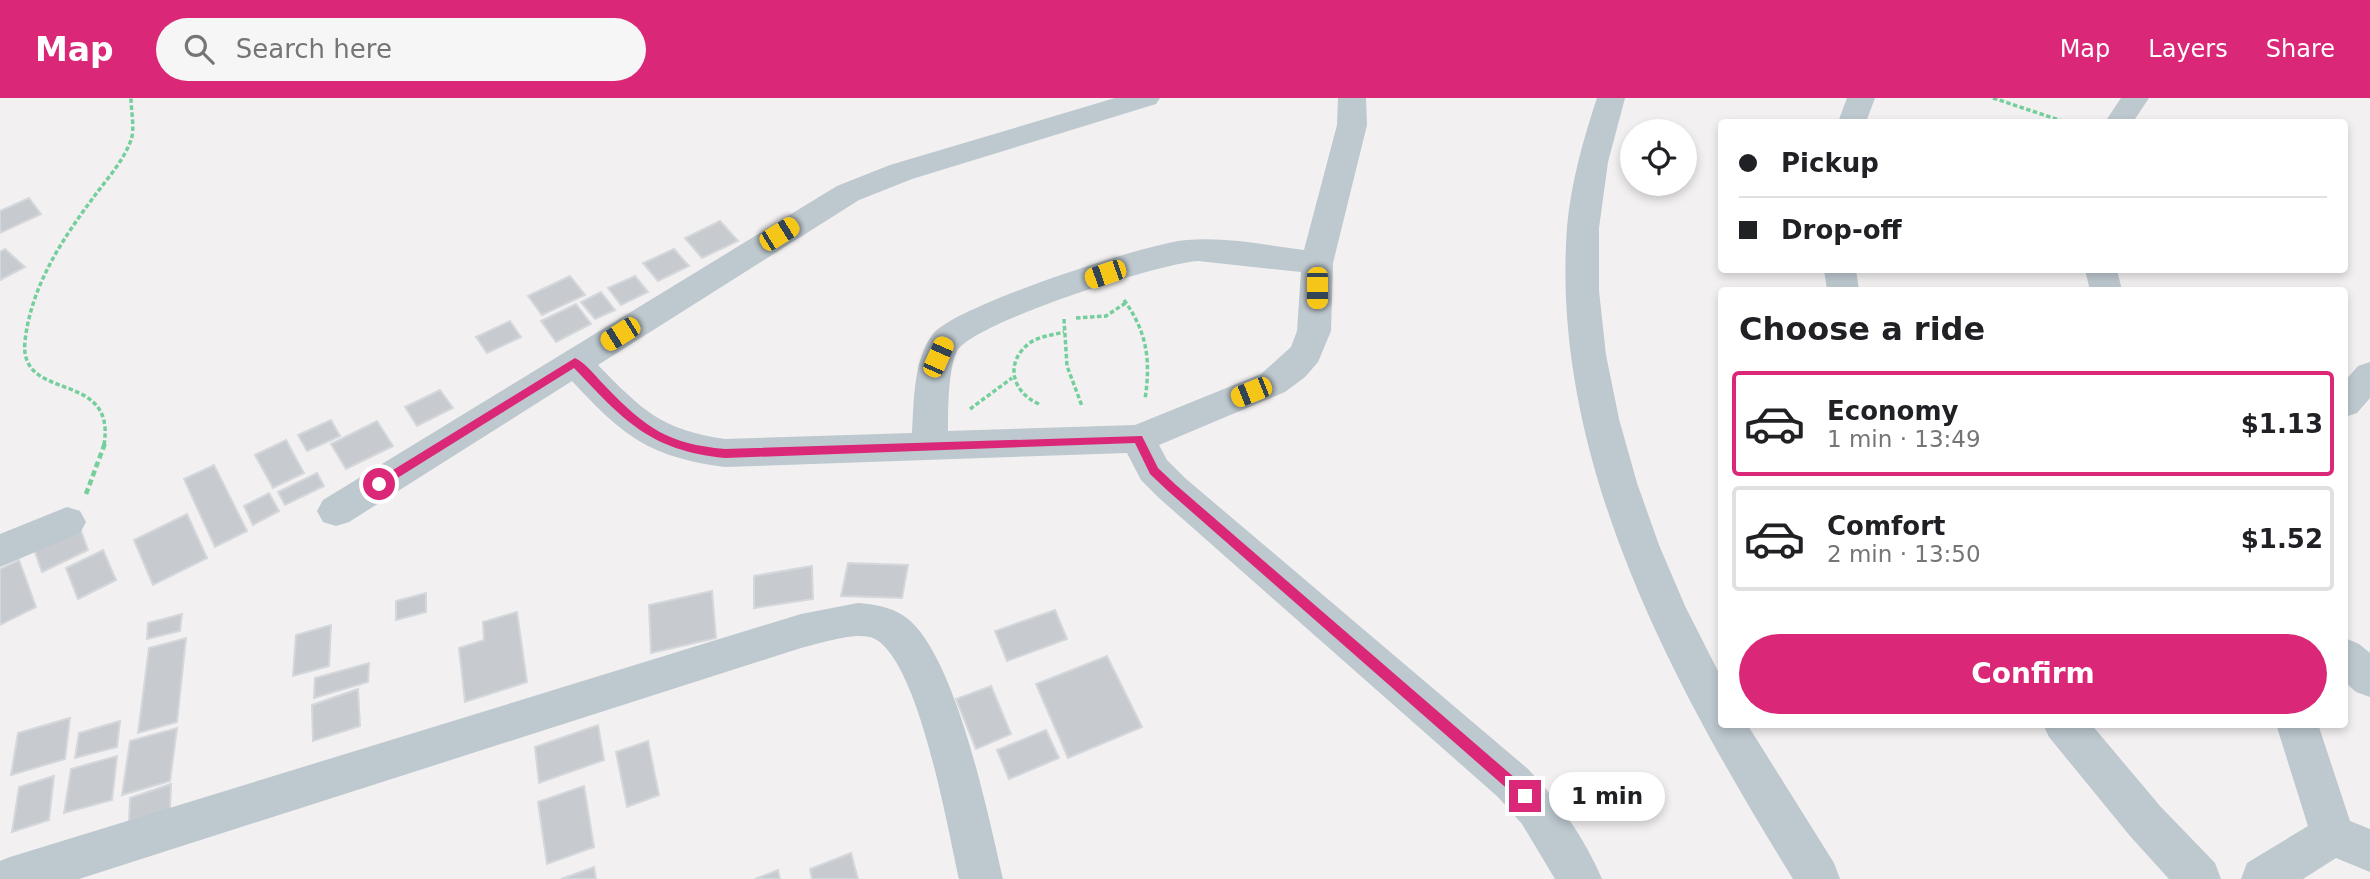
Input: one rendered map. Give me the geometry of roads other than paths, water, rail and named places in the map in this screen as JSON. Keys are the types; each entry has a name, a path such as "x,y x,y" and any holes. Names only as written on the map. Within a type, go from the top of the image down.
{"street":[{"path":"336,511 848,193 901,172 1146,98"},
{"path":"575,362 632,421 655,436 696,451 725,453 1122,440 1273,383 1293,368 1306,353 1314,331 1317,263 1352,125 1352,98"},
{"path":"1611,98 1588,182 1583,229 1587,336 1597,396 1635,530 1665,605 1718,712"},
{"path":"1853,119 1861,98"},
{"path":"2121,119 2135,98"},
{"path":"929,447 938,357 944,342 960,329 988,316 1105,274 1160,255 1185,250 1317,263"},
{"path":"2348,401 2370,375"},
{"path":"1122,440 1172,488 1513,783 1537,809 1580,879"},
{"path":"0,551 67,522"},
{"path":"10,879 801,631 843,622 869,620 891,628 908,646 926,680 944,730 981,879"},
{"path":"2348,659 2370,679"},
{"path":"1727,728 1752,774 1818,879"},
{"path":"2067,728 2145,821 2199,879"},
{"path":"2263,879 2352,843 2299,728"}]}
